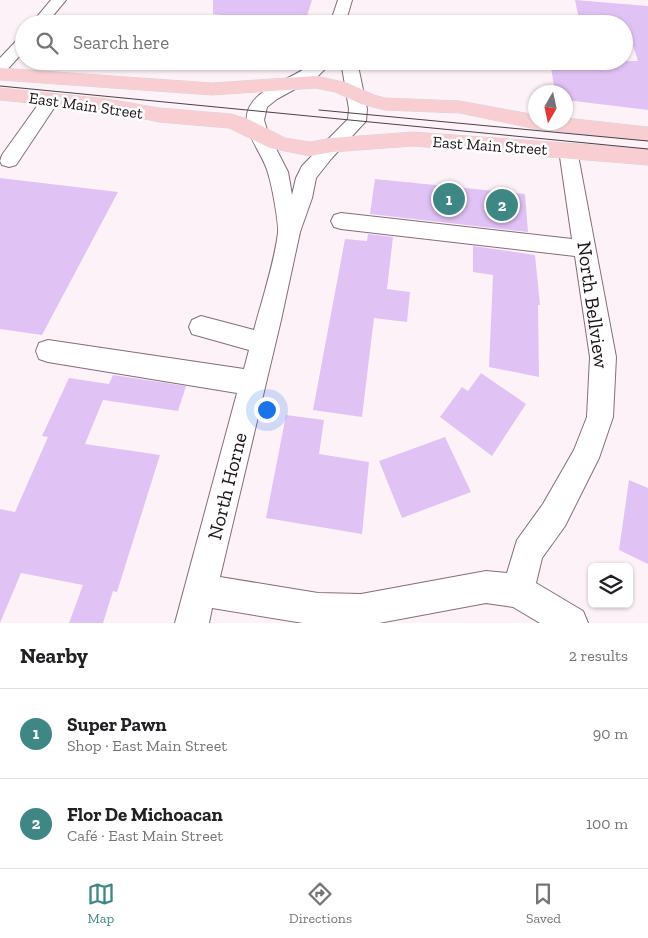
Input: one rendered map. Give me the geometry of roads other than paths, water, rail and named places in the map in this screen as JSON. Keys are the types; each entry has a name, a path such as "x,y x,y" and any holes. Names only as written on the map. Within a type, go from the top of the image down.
{"main road":[{"name":"East Main Street","path":"0,74 212,88 292,82"},
{"path":"292,82 316,82 341,87 353,92"},
{"name":"East Main Street","path":"353,92 368,100 385,104 460,107 528,120"},
{"name":"East Main Street","path":"0,94 108,105 159,115 231,121 259,133"},
{"name":"East Main Street","path":"573,126 648,134"},
{"path":"259,133 293,147 310,149 332,145"},
{"name":"East Main Street","path":"332,145 413,139 648,157"}],"street":[{"path":"46,15 59,0"},
{"path":"340,15 345,0"},
{"path":"354,15 356,0"},
{"path":"0,68 15,51"},
{"path":"259,133 255,120 259,105 271,94 315,70"},
{"path":"332,145 350,130 357,121 358,109 349,70"},
{"path":"9,160 51,99"},
{"name":"North Horne","path":"259,133 278,172 289,232"},
{"name":"North Horne","path":"192,623 263,344 289,232 302,198 309,171 332,145"},
{"name":"North Bellview","path":"518,591 528,551 554,515 585,458 600,417 603,357 568,150"},
{"path":"341,221 586,249"},
{"path":"201,327 263,344"},
{"path":"48,351 253,383"},
{"path":"201,590 318,609 361,610 486,587 518,591 571,623"}],"tram line":[{"path":"0,86 648,149"},
{"path":"319,110 648,141"}],"place":[{"name":"Super Pawn","path":"449,199"},
{"name":"Flor De Michoacan","path":"502,205"}]}
